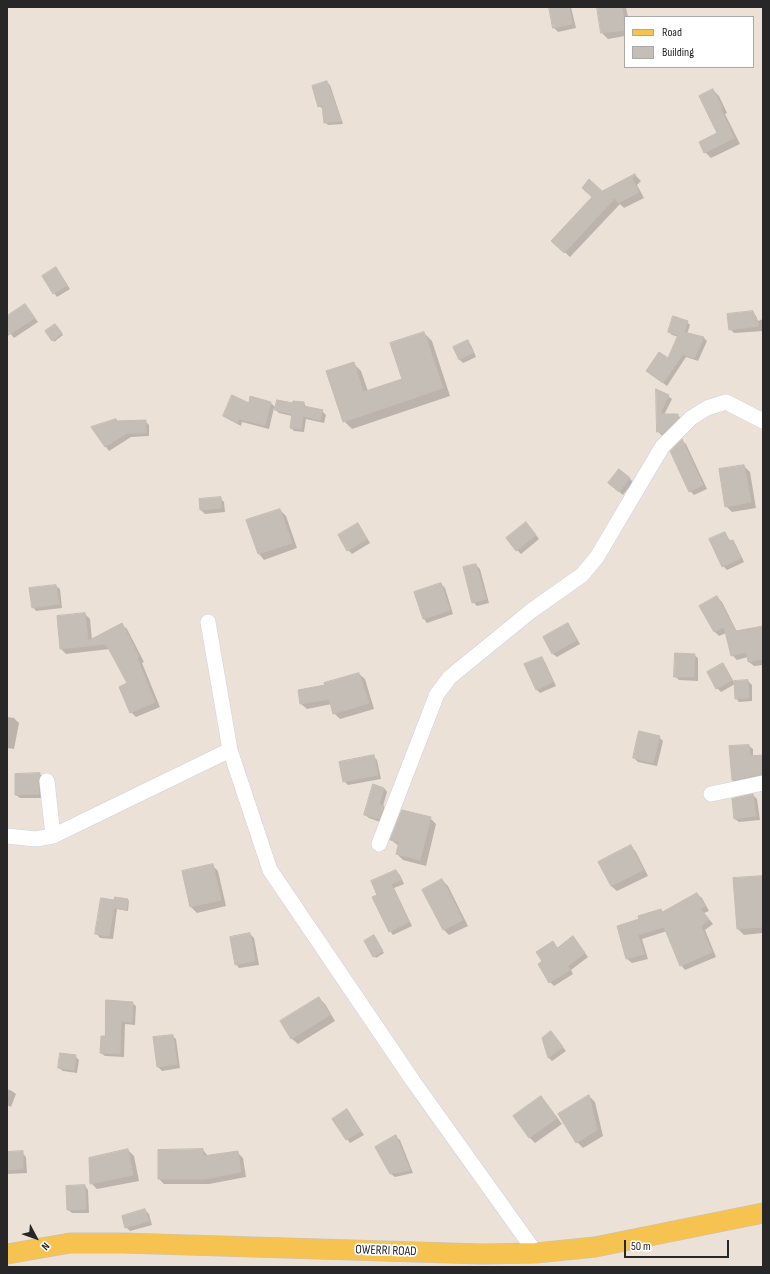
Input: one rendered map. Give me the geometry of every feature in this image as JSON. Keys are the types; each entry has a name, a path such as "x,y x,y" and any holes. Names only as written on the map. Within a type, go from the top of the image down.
{"main road":[{"name":"OWERRI ROAD","path":"7,1254 70,1243 123,1243 482,1254 536,1253 595,1247 763,1213"}],"street":[{"path":"379,844 438,694 450,677 531,610 582,575 597,557 662,447 691,418 707,408 726,402 763,421"},
{"path":"208,622 230,750 270,870 413,1081 536,1253"},
{"path":"7,836 36,839 53,836 230,750"},
{"path":"47,781 53,836"},
{"path":"712,794 763,783"}],"building":[{"path":"549,7 569,7 572,24 553,28"},
{"path":"597,7 622,7 624,30 601,33"},
{"path":"327,81 341,121 324,123 322,105 318,107 312,86"},
{"path":"713,89 734,138 704,153 699,142 717,133 699,96"},
{"path":"635,174 636,175 632,179 639,192 618,203 615,198 564,253 551,241 592,197 582,188 589,179 602,191"},
{"path":"56,267 67,285 53,294 42,276"},
{"path":"25,304 35,318 7,336 7,316"},
{"path":"753,311 759,326 729,330 727,314"},
{"path":"673,316 688,321 684,332 704,337 694,359 683,354 663,383 646,371 659,352 668,358 678,335 668,332"},
{"path":"55,324 62,333 52,341 45,331"},
{"path":"424,332 443,388 343,422 326,371 354,362 363,392 402,379 390,343"},
{"path":"468,340 473,353 459,360 453,347"},
{"path":"656,389 669,395 660,414 678,414 678,419 662,434 661,432 657,432"},
{"path":"232,395 249,403 250,396 271,402 265,425 239,419 237,423 223,416"},
{"path":"277,400 293,403 293,401 304,402 304,406 323,410 320,420 303,416 301,429 290,428 292,414 275,410"},
{"path":"116,419 117,421 146,420 146,433 127,433 105,447 91,427"},
{"path":"682,439 703,485 689,492 670,451"},
{"path":"744,465 751,502 725,507 719,469"},
{"path":"619,469 630,478 619,492 608,483"},
{"path":"221,497 221,508 200,510 199,499"},
{"path":"280,509 292,543 258,554 246,520"},
{"path":"526,522 536,535 516,551 506,538"},
{"path":"358,523 367,539 347,551 338,535"},
{"path":"725,532 729,541 733,540 741,558 722,567 709,539"},
{"path":"476,564 486,599 472,603 463,567"},
{"path":"441,583 450,610 423,619 414,592"},
{"path":"56,585 59,604 32,608 29,588"},
{"path":"717,596 736,631 763,626 763,659 748,662 747,652 731,656 724,627 714,632 699,606"},
{"path":"85,613 88,641 122,623 139,657 137,658 155,702 130,713 119,687 127,683 106,644 60,649 57,616"},
{"path":"568,623 577,640 552,654 543,637"},
{"path":"675,653 695,654 694,677 674,677"},
{"path":"542,657 553,682 536,690 524,664"},
{"path":"723,663 732,680 716,689 707,672"},
{"path":"359,673 369,703 333,714 329,699 300,704 298,690 325,685 324,683"},
{"path":"748,680 749,698 735,699 734,681"},
{"path":"639,731 660,736 653,763 633,758"},
{"path":"749,745 750,756 763,755 763,774 732,780 729,746"},
{"path":"374,755 378,775 343,782 339,762"},
{"path":"40,773 38,782 39,794 15,795 15,774"},
{"path":"373,784 384,788 379,804 384,806 379,819 364,815"},
{"path":"753,794 756,816 734,819 732,799"},
{"path":"402,810 431,817 420,860 396,854 399,842 390,840"},
{"path":"631,845 643,870 611,886 598,862"},
{"path":"213,864 221,900 190,907 182,871"},
{"path":"396,870 401,880 391,884 409,922 389,932 372,897 377,895 371,881"},
{"path":"763,876 763,927 737,929 733,878"},
{"path":"442,879 463,920 443,930 422,890"},
{"path":"697,893 705,906 700,909 709,919 701,926 712,952 680,966 664,927 638,935 644,954 626,959 617,926 639,919 638,916 661,909 662,912"},
{"path":"115,897 128,899 126,910 114,908"},
{"path":"101,898 115,900 109,936 95,934"},
{"path":"250,933 255,961 235,965 230,937"},
{"path":"374,935 383,951 373,957 364,941"},
{"path":"573,936 585,953 568,966 570,970 549,983 538,964 542,961 536,952 553,941 557,948"},
{"path":"319,997 330,1015 291,1039 280,1021"},
{"path":"106,1000 133,1002 132,1022 121,1021 120,1054 100,1053 101,1036 105,1036"},
{"path":"551,1031 563,1047 548,1058 542,1038"},
{"path":"173,1035 177,1064 157,1067 153,1037"},
{"path":"60,1053 76,1055 74,1070 58,1068"},
{"path":"589,1095 597,1130 576,1143 558,1114"},
{"path":"541,1096 557,1118 529,1138 513,1116"},
{"path":"347,1109 361,1131 346,1140 332,1119"},
{"path":"396,1135 410,1170 390,1174 375,1147"},
{"path":"128,1149 133,1175 90,1184 89,1158"},
{"path":"203,1149 203,1156 238,1151 241,1172 204,1179 158,1179 158,1150"},
{"path":"23,1151 23,1169 7,1170 7,1152"},
{"path":"85,1185 86,1209 67,1210 66,1186"},
{"path":"145,1209 149,1221 125,1228 122,1216"}]}
